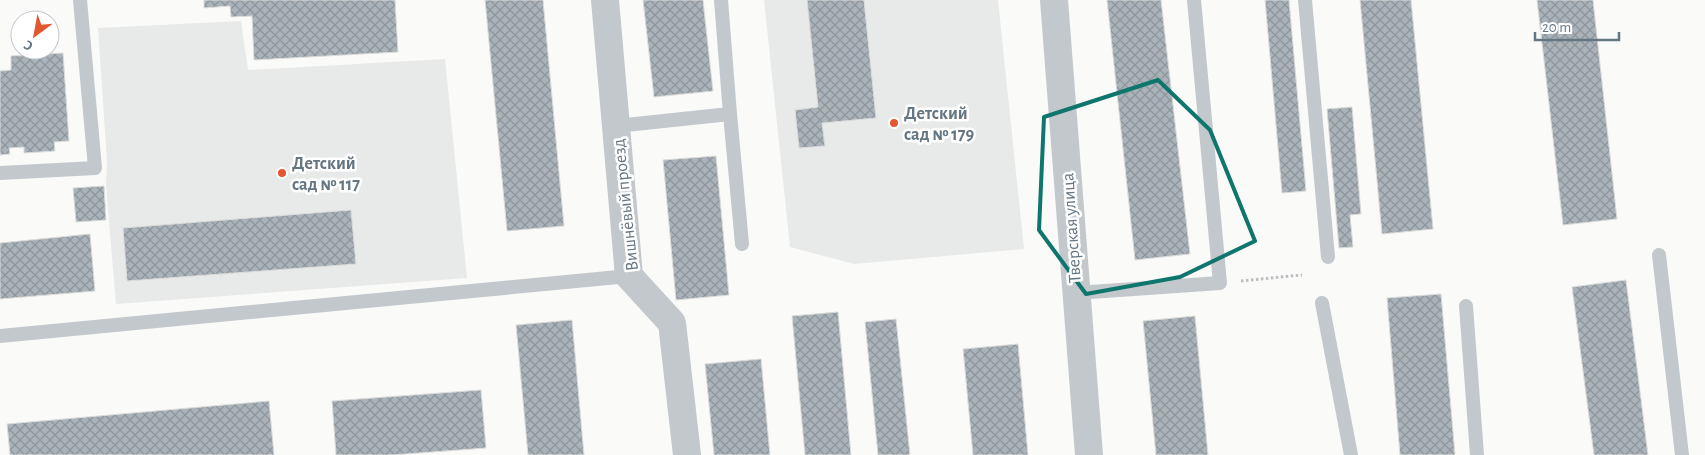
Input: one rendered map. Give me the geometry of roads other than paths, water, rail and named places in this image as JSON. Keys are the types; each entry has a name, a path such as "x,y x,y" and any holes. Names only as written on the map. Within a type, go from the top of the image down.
{"street":[{"name":"Вишнёвый проезд","path":"605,0 629,276 672,323 687,455"},
{"name":"Тверская улица","path":"1054,0 1089,455"}],"lane":[{"path":"0,173 95,168 80,0"},
{"path":"721,0 742,244"},
{"path":"1076,293 1220,283 1194,0"},
{"path":"1305,0 1328,257"},
{"path":"616,126 730,114"},
{"path":"1660,255 1682,455"},
{"path":"0,336 629,276"},
{"path":"1322,303 1351,455"},
{"path":"1466,306 1477,455"}],"place":[{"name":"Детский сад № 179","path":"894,123"},
{"name":"Детский сад № 117","path":"282,173"}]}
